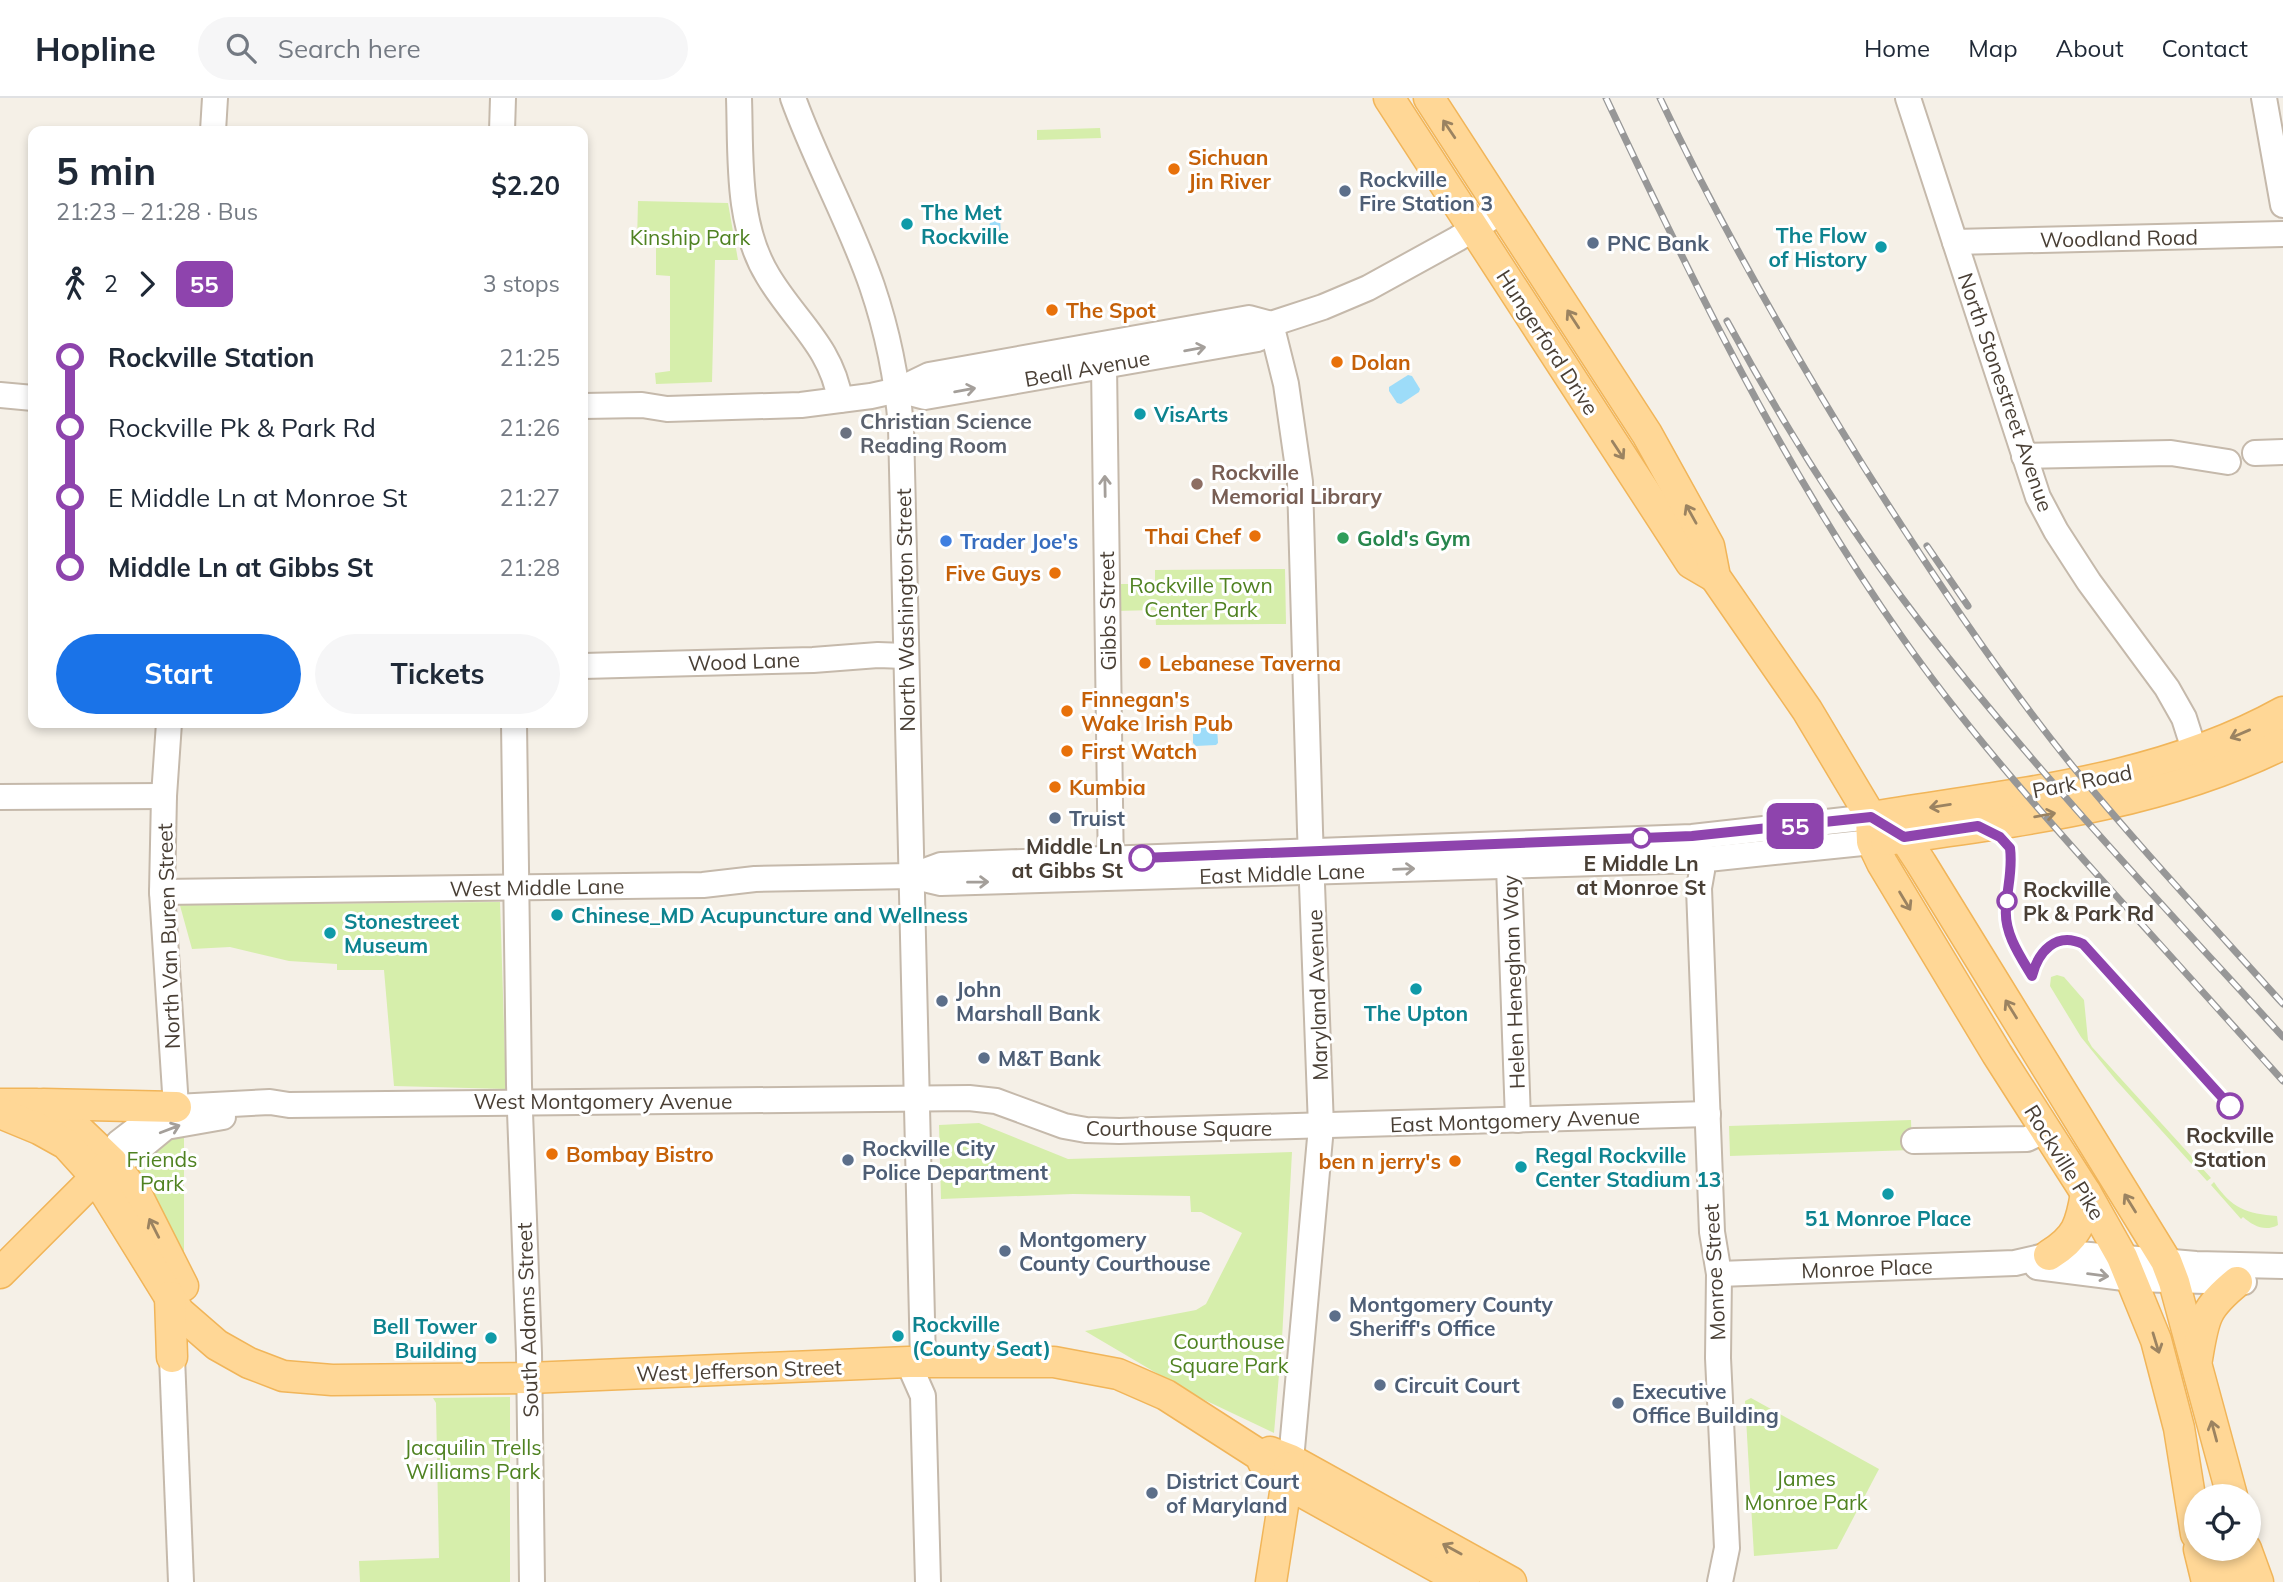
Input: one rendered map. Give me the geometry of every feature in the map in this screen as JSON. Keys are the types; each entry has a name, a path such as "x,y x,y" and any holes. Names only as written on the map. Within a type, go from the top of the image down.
{"main road":[{"name":"Hungerford Drive","path":"1389,98 1691,563 1716,577"},
{"name":"Hungerford Drive","path":"1429,98 1647,434 1709,546 1716,577 1807,710 1872,829 1904,837"},
{"name":"Park Road","path":"1904,837 2094,806 2199,765 2283,712"},
{"name":"Park Road","path":"1872,829 2008,796 2156,765 2248,762 2283,744"},
{"name":"Rockville Pike","path":"1872,829 1882,863 1997,1054 2086,1193 2127,1268 2156,1340 2179,1429 2188,1484"},
{"name":"Rockville Pike","path":"1904,837 2170,1272 2229,1484"},
{"name":"West Jefferson Street","path":"0,1104 37,1104 65,1118 103,1169 179,1312 211,1339 249,1363 283,1376 332,1380 529,1378 922,1362 1054,1362 1118,1374 1166,1395 1261,1456 1263,1462 1288,1472"},
{"path":"37,1104 176,1107"},
{"name":"West Jefferson Street","path":"0,1113 66,1144 137,1195 211,1339"},
{"path":"0,1273 103,1169"},
{"path":"2049,1255 2062,1247 2077,1231 2086,1193"},
{"path":"2196,1366 2202,1332 2212,1304 2237,1282"},
{"path":"170,1297 172,1357"},
{"path":"172,1357 178,1347 188,1341 211,1339"},
{"path":"2179,1429 2199,1484"},
{"path":"1288,1472 1333,1509 1464,1582"},
{"path":"1288,1472 1511,1582"},
{"name":"Maryland Avenue","path":"1271,1582 1288,1472"},
{"path":"1277,1545 1305,1516 1322,1509 1333,1509"},
{"path":"2202,1561 2207,1582"},
{"path":"2225,1561 2232,1582"},
{"path":"2250,1561 2258,1582"}],"street":[{"path":"213,126 215,98"},
{"path":"502,126 503,98"},
{"path":"739,98 744,209 756,251 766,275 823,351 837,382 837,400"},
{"name":"North Washington Street","path":"793,98 813,152 871,285 886,333 898,390 922,1362"},
{"name":"North Stonestreet Avenue","path":"1908,98 2038,497 2089,582 2167,688 2184,718 2199,765"},
{"path":"2264,98 2283,205"},
{"name":"Beall Avenue","path":"588,406 642,405 667,394 818,392 837,400 898,390 925,397 1249,318 1271,324 1323,307 1368,288 1504,210"},
{"name":"Woodland Road","path":"1955,242 2283,234"},
{"name":"Maryland Avenue","path":"1271,324 1286,384 1299,470 1321,1127 1288,1472"},
{"name":"Gibbs Street","path":"1101,355 1111,868"},
{"path":"0,395 28,398"},
{"path":"2255,453 2283,452"},
{"path":"2024,456 2171,453 2228,462"},
{"name":"Wood Lane","path":"588,666 813,660 878,654 905,656"},
{"name":"North Van Buren Street","path":"169,728 162,892 176,1107"},
{"name":"South Adams Street","path":"514,728 532,1582"},
{"path":"0,797 164,796"},
{"name":"East Middle Lane","path":"911,876 941,864 1111,868 1695,848 1872,829"},
{"name":"Monroe Street","path":"1695,848 1702,871 1699,888 1712,1232 1719,1274 1718,1358 1727,1548 1720,1582"},
{"name":"Helen Heneghan Way","path":"1507,855 1518,1120"},
{"name":"West Middle Lane","path":"162,892 703,885 755,879 911,876"},
{"name":"Courthouse Square","path":"916,1099 969,1098 996,1101 1064,1126 1086,1130 1321,1127"},
{"name":"West Montgomery Avenue","path":"103,1169 118,1143 157,1113 176,1107 270,1102 289,1105 916,1099"},
{"name":"West Montgomery Avenue","path":"103,1169 132,1155 166,1128 289,1105"},
{"name":"East Montgomery Avenue","path":"1321,1127 1708,1114"},
{"path":"1914,1141 2027,1139 2046,1130"},
{"name":"Monroe Place","path":"1719,1274 2015,1263 2049,1255 2105,1255 2127,1268"},
{"name":"Monroe Place","path":"2015,1263 2052,1270 2127,1268"},
{"path":"2170,1272 2283,1266"},
{"path":"2127,1268 2237,1282 2283,1282"},
{"path":"172,1357 181,1582"},
{"path":"922,1362 928,1582"}],"green space":[{"path":"1100,128 1101,138 1037,140 1037,130"},
{"name":"Kinship Park","path":"638,201 728,203 738,260 715,260 712,382 656,384 655,373 670,371 670,276 656,275 656,243 637,243"},
{"name":"Rockville Town Center Park","path":"1285,569 1286,624 1156,625 1155,610 1116,611 1116,584 1155,584 1155,570"},
{"path":"179,902 183,905 500,902 506,1089 394,1086 384,970 337,970 337,964 289,961 230,947 192,949"},
{"path":"2051,977 2064,977 2084,1000 2088,1040 2092,1047 2211,1178 2207,1181 2081,1037 2050,986"},
{"path":"1911,1120 1912,1150 1730,1156 1729,1126"},
{"name":"Courthouse Square Park","path":"979,1123 1068,1159 1292,1152 1274,1433 1192,1394 1085,1331 1196,1310 1206,1304 1242,1233 1201,1212 1191,1212 1190,1196 1073,1194 941,1199 939,1125"},
{"name":"Friends Park","path":"184,1132 184,1267 137,1173 143,1156 160,1143"},
{"path":"2214,1182 2233,1204 2257,1214 2277,1216 2278,1225 2264,1228 2243,1217 2241,1219 2211,1185"},
{"name":"Jacquilin Trells Williams Park","path":"510,1397 510,1582 360,1582 359,1561 439,1558 436,1403 433,1398"},
{"name":"James Monroe Park","path":"1751,1398 1879,1469 1837,1549 1754,1556 1745,1401"}],"water":[{"path":"1000,217 1001,238 983,241 979,235 984,227 989,226 991,220"},
{"path":"1408,375 1412,376 1420,389 1419,392 1401,404 1397,403 1389,387"},
{"path":"1195,726 1215,726 1218,743 1196,746 1193,743"}],"railway":[{"path":"1606,98 1672,237 1742,374 1818,508 1902,637 1973,731 2023,791 2283,1081"},
{"path":"1660,98 1731,239 1809,377 1864,467 1963,618 2070,763 2148,855 2283,1004"},
{"path":"1727,321 1818,476 1921,623 2052,782 2283,1037"},
{"path":"1927,546 1968,606"}],"bus line":[{"name":"55","path":"1142,858 1692,836 1871,817 1904,837 1978,826 2000,837 2010,848 2007,928 2032,976 2036,960 2051,945 2059,941 2078,941 2083,944 2230,1106"}],"place":[{"name":"Sichuan Jin River","path":"1174,169"},
{"name":"Rockville Fire Station 3","path":"1345,191"},
{"name":"The Met Rockville","path":"907,224"},
{"name":"PNC Bank","path":"1593,243"},
{"name":"The Flow of History","path":"1881,247"},
{"name":"The Spot","path":"1052,310"},
{"name":"Dolan","path":"1337,362"},
{"name":"VisArts","path":"1140,414"},
{"name":"Christian Science Reading Room","path":"846,433"},
{"name":"Rockville Memorial Library","path":"1197,484"},
{"name":"Thai Chef","path":"1255,536"},
{"name":"Gold's Gym","path":"1343,538"},
{"name":"Trader Joe's","path":"946,541"},
{"name":"Five Guys","path":"1055,573"},
{"name":"Lebanese Taverna","path":"1145,663"},
{"name":"Finnegan's Wake Irish Pub","path":"1067,711"},
{"name":"First Watch","path":"1067,751"},
{"name":"Kumbia","path":"1055,787"},
{"name":"Truist","path":"1055,818"},
{"name":"E Middle Ln at Monroe St","path":"1641,838"},
{"name":"Middle Ln at Gibbs St","path":"1142,858"},
{"name":"Rockville Pk & Park Rd","path":"2007,901"},
{"name":"Chinese_MD Acupuncture and Wellness","path":"557,915"},
{"name":"Stonestreet Museum","path":"330,933"},
{"name":"The Upton","path":"1416,989"},
{"name":"John Marshall Bank","path":"942,1001"},
{"name":"M&T Bank","path":"984,1058"},
{"name":"Rockville Station","path":"2230,1106"},
{"name":"Bombay Bistro","path":"552,1154"},
{"name":"Rockville City Police Department","path":"848,1160"},
{"name":"ben n jerry's","path":"1455,1161"},
{"name":"Regal Rockville Center Stadium 13","path":"1521,1167"},
{"name":"51 Monroe Place","path":"1888,1194"},
{"name":"Montgomery County Courthouse","path":"1005,1251"},
{"name":"Montgomery County Sheriff's Office","path":"1335,1316"},
{"name":"Rockville (County Seat)","path":"898,1336"},
{"name":"Bell Tower Building","path":"491,1338"},
{"name":"Circuit Court","path":"1380,1385"},
{"name":"Executive Office Building","path":"1618,1403"},
{"name":"District Court of Maryland","path":"1152,1493"}]}
